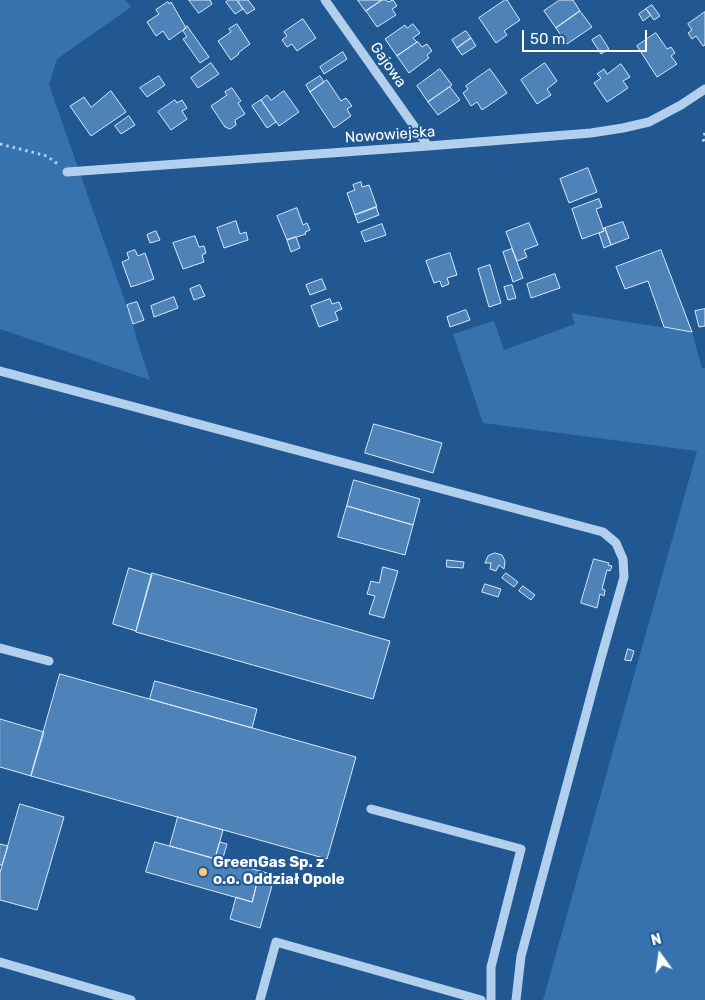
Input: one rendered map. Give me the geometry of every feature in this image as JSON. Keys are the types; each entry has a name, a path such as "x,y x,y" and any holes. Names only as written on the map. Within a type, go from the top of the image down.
{"street":[{"name":"Gajowa","path":"325,0 428,146"},
{"name":"Nowowiejska","path":"67,172 428,146 623,128 649,122 681,105 705,89"},
{"path":"0,370 603,532 616,544 623,559 624,577 521,956 516,1000"},
{"path":"0,648 49,661"},
{"path":"371,809 521,849 491,967 491,1000"},
{"path":"260,1000 276,942 481,1000"},
{"path":"0,962 131,1000"}],"path":[{"path":"705,133 703,139 705,144"},
{"path":"0,144 47,156 67,172"}],"shaded area":[{"path":"0,0 125,0 131,7 57,59 49,85 133,324 150,380 0,329"},
{"path":"571,313 692,332 702,368 705,368 705,1000 543,1000 697,451 483,423 453,334 494,321 504,350 575,324"}],"building":[{"path":"189,0 210,0 212,4 199,13"},
{"path":"237,0 243,9 235,14 226,2"},
{"path":"248,0 255,9 247,14 238,2"},
{"path":"358,0 382,0 366,11"},
{"path":"382,0 388,2 393,0 397,6 392,9 396,15 377,27 366,11"},
{"path":"507,0 520,20 504,31 507,35 496,43 479,18"},
{"path":"560,0 573,0 580,11 556,28 544,11"},
{"path":"168,2 169,4 171,2 186,28 169,40 163,31 156,36 147,22 159,14 156,10"},
{"path":"652,5 660,16 654,20 646,9"},
{"path":"646,9 651,15 643,21 639,14"},
{"path":"580,11 592,27 567,44 556,28"},
{"path":"705,12 705,45 703,46 696,36 692,39 688,33 692,30 688,24"},
{"path":"303,19 316,38 297,51 292,44 287,47 282,40 287,36 284,32"},
{"path":"237,24 250,44 231,60 218,41 231,32 229,29"},
{"path":"413,24 420,33 413,38 417,42 397,56 385,39 405,25 407,28"},
{"path":"187,26 209,57 200,63 183,39 187,37 183,31"},
{"path":"466,31 471,38 457,48 452,40"},
{"path":"656,33 667,49 671,47 675,53 671,56 677,64 657,77 637,46"},
{"path":"600,35 609,49 601,54 592,40"},
{"path":"471,38 476,46 462,55 457,48"},
{"path":"418,42 422,47 427,44 432,51 427,55 429,58 409,73 397,56"},
{"path":"343,52 347,59 324,74 320,67"},
{"path":"211,63 219,74 198,88 191,78"},
{"path":"545,63 557,81 547,89 551,95 537,104 521,80"},
{"path":"621,64 630,77 623,81 628,88 607,102 594,83 601,78 597,74 604,69 607,74"},
{"path":"440,69 452,85 428,102 417,86"},
{"path":"490,69 507,93 482,110 477,102 471,106 463,93 468,89 466,86"},
{"path":"159,76 165,85 147,97 140,88"},
{"path":"320,76 324,82 310,92 306,85"},
{"path":"327,80 341,101 346,98 352,106 347,109 351,116 334,128 310,92"},
{"path":"450,87 460,100 438,115 428,102"},
{"path":"232,88 241,101 238,103 245,114 235,120 236,125 230,129 225,127 211,106 227,95 225,92"},
{"path":"111,91 126,112 91,136 70,106 84,97 91,107"},
{"path":"284,91 299,112 279,126 261,100 267,95 271,100"},
{"path":"175,100 177,103 182,100 187,108 182,111 187,119 171,130 158,112"},
{"path":"261,100 276,122 267,128 252,106"},
{"path":"129,116 135,125 121,134 115,126"},
{"path":"588,168 597,192 569,203 560,179"},
{"path":"361,182 362,187 369,185 377,207 355,215 347,193 355,190 353,185"},
{"path":"599,199 602,207 596,209 604,231 582,239 572,209"},
{"path":"376,207 379,215 358,223 355,215"},
{"path":"297,208 303,225 307,223 310,230 305,232 306,234 287,240 277,216"},
{"path":"236,221 240,234 246,232 248,240 224,248 217,228"},
{"path":"623,222 629,238 611,245 605,228"},
{"path":"529,223 538,245 524,250 527,257 517,261 506,232"},
{"path":"382,224 386,235 365,242 361,232"},
{"path":"605,228 611,245 604,248 599,233 604,231 603,229"},
{"path":"156,231 160,240 150,243 147,235"},
{"path":"195,236 199,247 204,246 206,253 202,255 204,262 183,269 173,243"},
{"path":"296,237 300,248 291,252 287,240"},
{"path":"512,249 523,278 513,282 503,252"},
{"path":"135,250 138,256 145,253 154,279 131,287 122,262 129,259 127,253"},
{"path":"661,250 692,332 664,327 648,281 625,289 616,267"},
{"path":"450,253 457,275 447,278 449,284 442,287 440,281 434,283 426,261"},
{"path":"490,265 501,303 489,307 478,269"},
{"path":"555,274 560,288 531,298 527,284"},
{"path":"322,279 326,289 310,295 306,285"},
{"path":"200,285 205,296 194,300 190,289"},
{"path":"512,285 516,298 508,300 504,287"},
{"path":"174,297 178,308 154,317 151,306"},
{"path":"330,299 332,304 339,302 342,309 335,312 338,320 319,327 311,306"},
{"path":"137,302 144,320 133,324 127,305"},
{"path":"705,309 705,326 699,327 695,311"},
{"path":"466,310 470,320 450,327 447,317"},
{"path":"374,424 442,443 433,473 365,453"},
{"path":"354,480 420,499 413,525 347,506"},
{"path":"347,506 413,525 405,555 338,537"},
{"path":"495,553 502,555 505,561 504,569 499,565 496,571 490,569 491,563 485,563 488,556"},
{"path":"594,559 609,563 608,565 612,566 610,571 607,570 602,589 605,590 604,596 600,594 597,608 581,603"},
{"path":"447,560 464,562 463,568 447,567"},
{"path":"383,567 398,571 384,618 369,614 375,596 367,594 371,581 379,583"},
{"path":"129,568 152,575 136,631 113,624"},
{"path":"152,573 390,641 373,699 136,632"},
{"path":"506,573 518,582 514,587 502,578"},
{"path":"485,584 501,589 498,597 482,592"},
{"path":"523,586 535,595 531,600 519,591"},
{"path":"628,649 634,651 631,661 625,660"},
{"path":"60,674 356,757 327,859 31,776"},
{"path":"155,681 257,709 252,728 150,699"},
{"path":"0,719 44,732 31,776 0,767"},
{"path":"20,804 64,817 37,910 0,900 0,873"},
{"path":"178,817 223,830 215,859 170,846"},
{"name":"GreenGas Sp. z o.o. Oddział Opole","path":"155,842 260,871 252,902 146,872"},
{"path":"220,842 227,844 222,861 215,859"},
{"path":"0,844 8,846 2,865 0,865"},
{"path":"260,871 275,875 260,928 230,919 236,897 252,902"}],"place":[{"name":"GreenGas Sp. z o.o. Oddział Opole","path":"203,872"}]}
